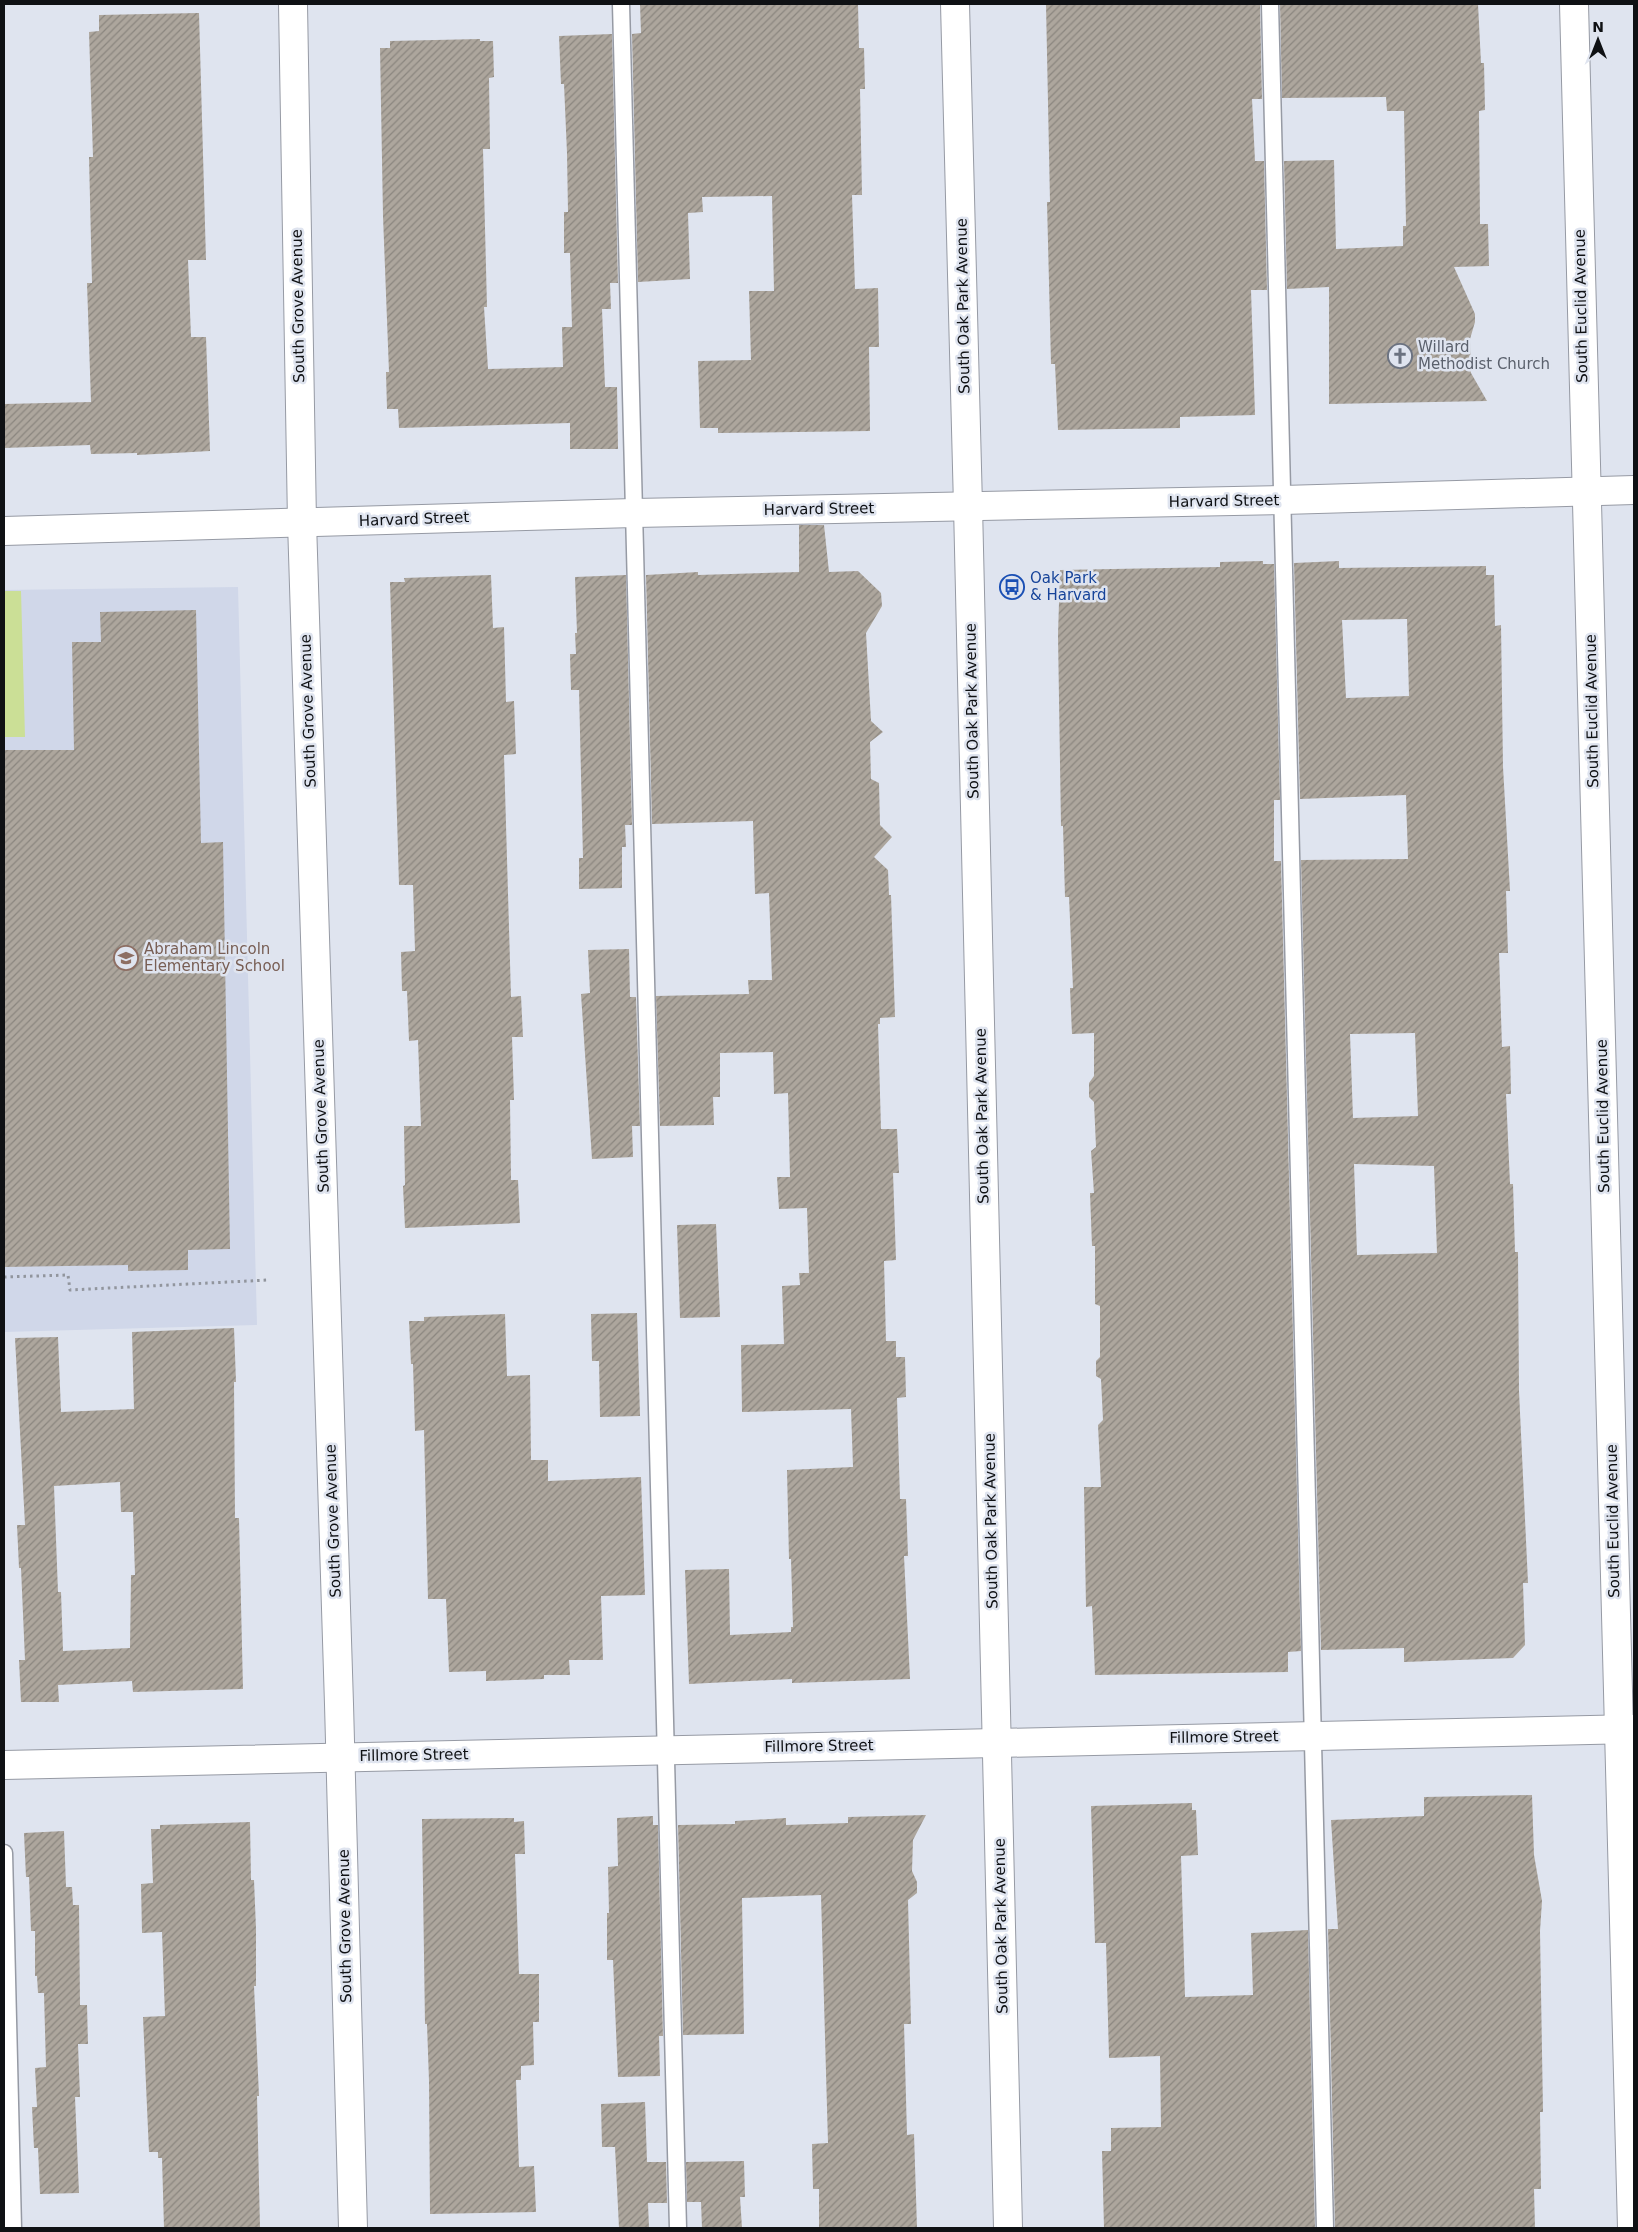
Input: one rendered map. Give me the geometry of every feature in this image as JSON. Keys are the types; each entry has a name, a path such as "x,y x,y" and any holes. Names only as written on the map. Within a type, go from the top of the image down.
{"street":[{"name":"South Grove Avenue","path":"293,4 302,522 353,2228"},
{"name":"South Oak Park Avenue","path":"955,4 1008,2228"},
{"name":"South Euclid Avenue","path":"1574,4 1586,491 1626,1729 1632,2228"},
{"name":"Harvard Street","path":"4,530 634,512 1283,500 1634,490"},
{"name":"Fillmore Street","path":"4,1765 1626,1729"}],"lane":[{"path":"621,4 678,2228"},
{"path":"1270,4 1325,2228"},
{"path":"4,1853 13,2228"}],"path":[{"path":"4,1277 68,1274 70,1290 268,1280"}],"shaded area":[{"name":"Abraham Lincoln Elementary School","path":"238,587 257,1325 4,1332 4,590"}],"green space":[{"path":"4,591 21,591 25,737 4,737"}],"building":[{"path":"640,4 858,4 859,48 864,48 865,89 860,89 862,195 852,195 855,289 878,288 879,347 869,347 870,431 718,433 718,428 700,428 698,361 751,360 749,291 774,291 772,196 702,197 703,212 688,213 690,279 638,282 632,34 641,33"},
{"path":"1046,4 1260,4 1262,99 1252,99 1255,161 1264,161 1267,290 1251,290 1255,415 1180,417 1180,428 1058,430 1055,364 1051,364 1047,202 1050,202"},
{"path":"1280,4 1478,4 1481,63 1484,63 1485,110 1479,111 1480,224 1488,224 1489,266 1454,267 1475,314 1475,322 1470,339 1471,373 1487,401 1329,404 1329,287 1287,289 1284,161 1334,160 1336,249 1403,246 1403,226 1406,226 1404,111 1387,111 1386,97 1282,98"},
{"path":"199,13 206,260 188,260 191,337 206,337 210,451 137,455 137,453 91,454 90,445 4,448 4,404 91,402 87,283 92,283 89,157 93,157 89,32 99,31 99,15"},
{"path":"612,34 618,283 610,283 611,309 602,309 605,387 617,387 618,449 570,449 570,423 399,428 398,409 387,409 386,372 389,372 383,216 380,48 390,48 390,41 480,39 480,41 493,41 494,77 489,78 490,149 483,149 487,307 484,307 488,369 563,367 562,327 572,327 570,253 564,253 564,212 568,212 567,153 564,84 561,84 559,36"},
{"path":"799,525 824,525 829,572 858,571 881,593 882,606 866,633 871,721 883,732 870,742 871,779 879,783 880,825 892,837 874,857 888,870 889,895 891,895 895,1017 880,1018 880,1024 878,1024 881,1129 897,1129 899,1173 893,1173 896,1260 884,1261 886,1341 896,1341 896,1357 905,1357 906,1397 897,1398 900,1499 906,1499 908,1556 904,1556 910,1679 792,1683 792,1679 689,1684 685,1570 729,1569 730,1635 791,1632 791,1627 793,1627 787,1470 853,1467 851,1409 742,1412 741,1345 784,1344 782,1286 800,1285 799,1273 809,1273 807,1208 779,1209 777,1177 790,1177 788,1093 774,1094 773,1052 720,1053 720,1097 713,1097 714,1125 660,1126 656,996 749,994 748,980 772,980 769,893 755,894 753,821 652,824 646,575 698,572 698,575 799,572"},
{"path":"1263,561 1263,564 1274,564 1280,800 1274,800 1274,861 1281,861 1301,1651 1288,1652 1288,1672 1095,1675 1092,1606 1086,1607 1084,1487 1101,1487 1098,1425 1103,1420 1101,1379 1096,1376 1096,1361 1100,1357 1100,1306 1095,1304 1095,1246 1092,1246 1090,1193 1094,1193 1091,1151 1096,1147 1094,1102 1089,1097 1089,1083 1094,1076 1094,1033 1072,1034 1070,988 1073,988 1069,897 1065,897 1063,826 1061,826 1058,635 1060,570 1220,567 1220,562"},
{"path":"1339,561 1339,568 1486,566 1486,575 1494,575 1495,626 1501,625 1503,767 1510,891 1506,891 1508,953 1499,953 1502,1047 1510,1046 1511,1094 1506,1094 1510,1184 1513,1184 1515,1252 1518,1252 1519,1391 1528,1583 1523,1583 1525,1645 1513,1658 1404,1662 1404,1648 1321,1650 1301,860 1408,859 1406,795 1300,799 1294,563","holes":["1407,619 1409,696 1346,698 1342,620","1415,1033 1418,1116 1353,1118 1350,1034","1354,1164 1434,1166 1437,1253 1357,1255"]},
{"path":"491,575 493,628 504,627 506,702 514,701 516,754 504,755 511,997 521,996 523,1037 512,1037 514,1100 510,1100 511,1180 518,1180 520,1223 405,1228 403,1186 405,1185 404,1126 421,1126 418,1040 409,1041 407,991 402,991 401,952 415,951 413,885 399,885 390,582 405,582 404,578"},
{"path":"626,575 632,825 625,825 626,847 622,847 622,888 579,889 579,858 583,858 579,690 571,690 570,654 576,654 575,577"},
{"name":"Abraham Lincoln Elementary School","path":"196,610 201,843 223,842 230,1249 188,1250 188,1270 128,1271 128,1265 4,1267 4,750 74,750 72,642 101,642 100,612"},
{"path":"629,949 630,997 636,997 640,1126 632,1126 633,1157 592,1159 581,994 590,993 588,950"},
{"path":"716,1224 720,1317 680,1318 677,1225"},
{"path":"637,1313 640,1416 600,1417 599,1361 592,1361 591,1314"},
{"path":"505,1314 507,1376 530,1375 531,1460 548,1460 548,1481 641,1477 645,1595 601,1596 603,1660 569,1660 570,1675 544,1675 544,1679 486,1681 486,1671 449,1672 446,1599 428,1599 424,1430 415,1431 413,1364 411,1364 409,1321 424,1321 424,1317"},
{"path":"234,1328 236,1382 234,1382 235,1518 239,1518 243,1689 133,1692 132,1681 58,1685 59,1702 21,1702 19,1660 25,1660 17,1525 25,1525 15,1338 58,1337 61,1412 134,1409 132,1332","holes":["120,1482 121,1512 133,1512 135,1575 131,1575 130,1648 63,1651 61,1592 58,1592 54,1486"]},
{"path":"1532,1795 1534,1855 1542,1901 1540,1931 1543,2112 1540,2112 1541,2189 1534,2189 1535,2228 1335,2228 1328,1929 1338,1929 1331,1820 1424,1816 1424,1797"},
{"path":"1192,1803 1192,1810 1196,1810 1198,1855 1181,1856 1185,1997 1253,1995 1251,1933 1308,1930 1315,2228 1104,2228 1102,2151 1111,2151 1111,2128 1161,2127 1160,2056 1109,2058 1106,1943 1095,1943 1091,1806"},
{"path":"926,1815 913,1840 912,1871 917,1882 917,1893 908,1900 911,2024 904,2024 907,2135 914,2134 917,2228 819,2228 819,2189 813,2189 812,2144 828,2143 821,1895 742,1898 744,2034 683,2035 678,1825 735,1824 735,1821 786,1818 786,1825 848,1823 848,1817"},
{"path":"653,1816 653,1825 658,1825 663,2036 659,2036 660,2076 618,2077 613,1960 607,1960 608,1867 618,1866 617,1818"},
{"path":"514,1818 514,1822 524,1821 525,1854 515,1854 519,1974 539,1974 539,2022 533,2022 534,2065 521,2066 521,2080 516,2080 519,2167 534,2166 536,2212 430,2214 429,2081 427,2024 425,2024 422,1819"},
{"path":"250,1822 251,1880 254,1880 256,1929 256,1986 254,1986 259,2096 257,2096 260,2228 164,2228 162,2158 158,2158 158,2152 149,2152 143,2017 165,2016 162,1932 142,1933 141,1884 153,1883 151,1829 160,1829 160,1825"},
{"path":"64,1831 66,1887 72,1887 73,1905 79,1905 80,2005 87,2005 88,2044 78,2044 80,2097 75,2097 79,2193 40,2194 38,2148 34,2148 32,2107 37,2107 35,2068 46,2067 44,1993 38,1993 37,1976 35,1976 35,1931 31,1931 29,1877 26,1877 24,1833"},
{"path":"645,2102 647,2162 666,2162 667,2203 648,2203 649,2228 619,2228 615,2147 602,2147 601,2104"},
{"path":"744,2161 745,2197 740,2197 742,2228 702,2228 701,2202 687,2202 686,2162"}],"place":[{"name":"Willard Methodist Church","path":"1400,356"},
{"name":"Oak Park & Harvard","path":"1012,587"},
{"name":"Abraham Lincoln Elementary School","path":"126,958"}]}
